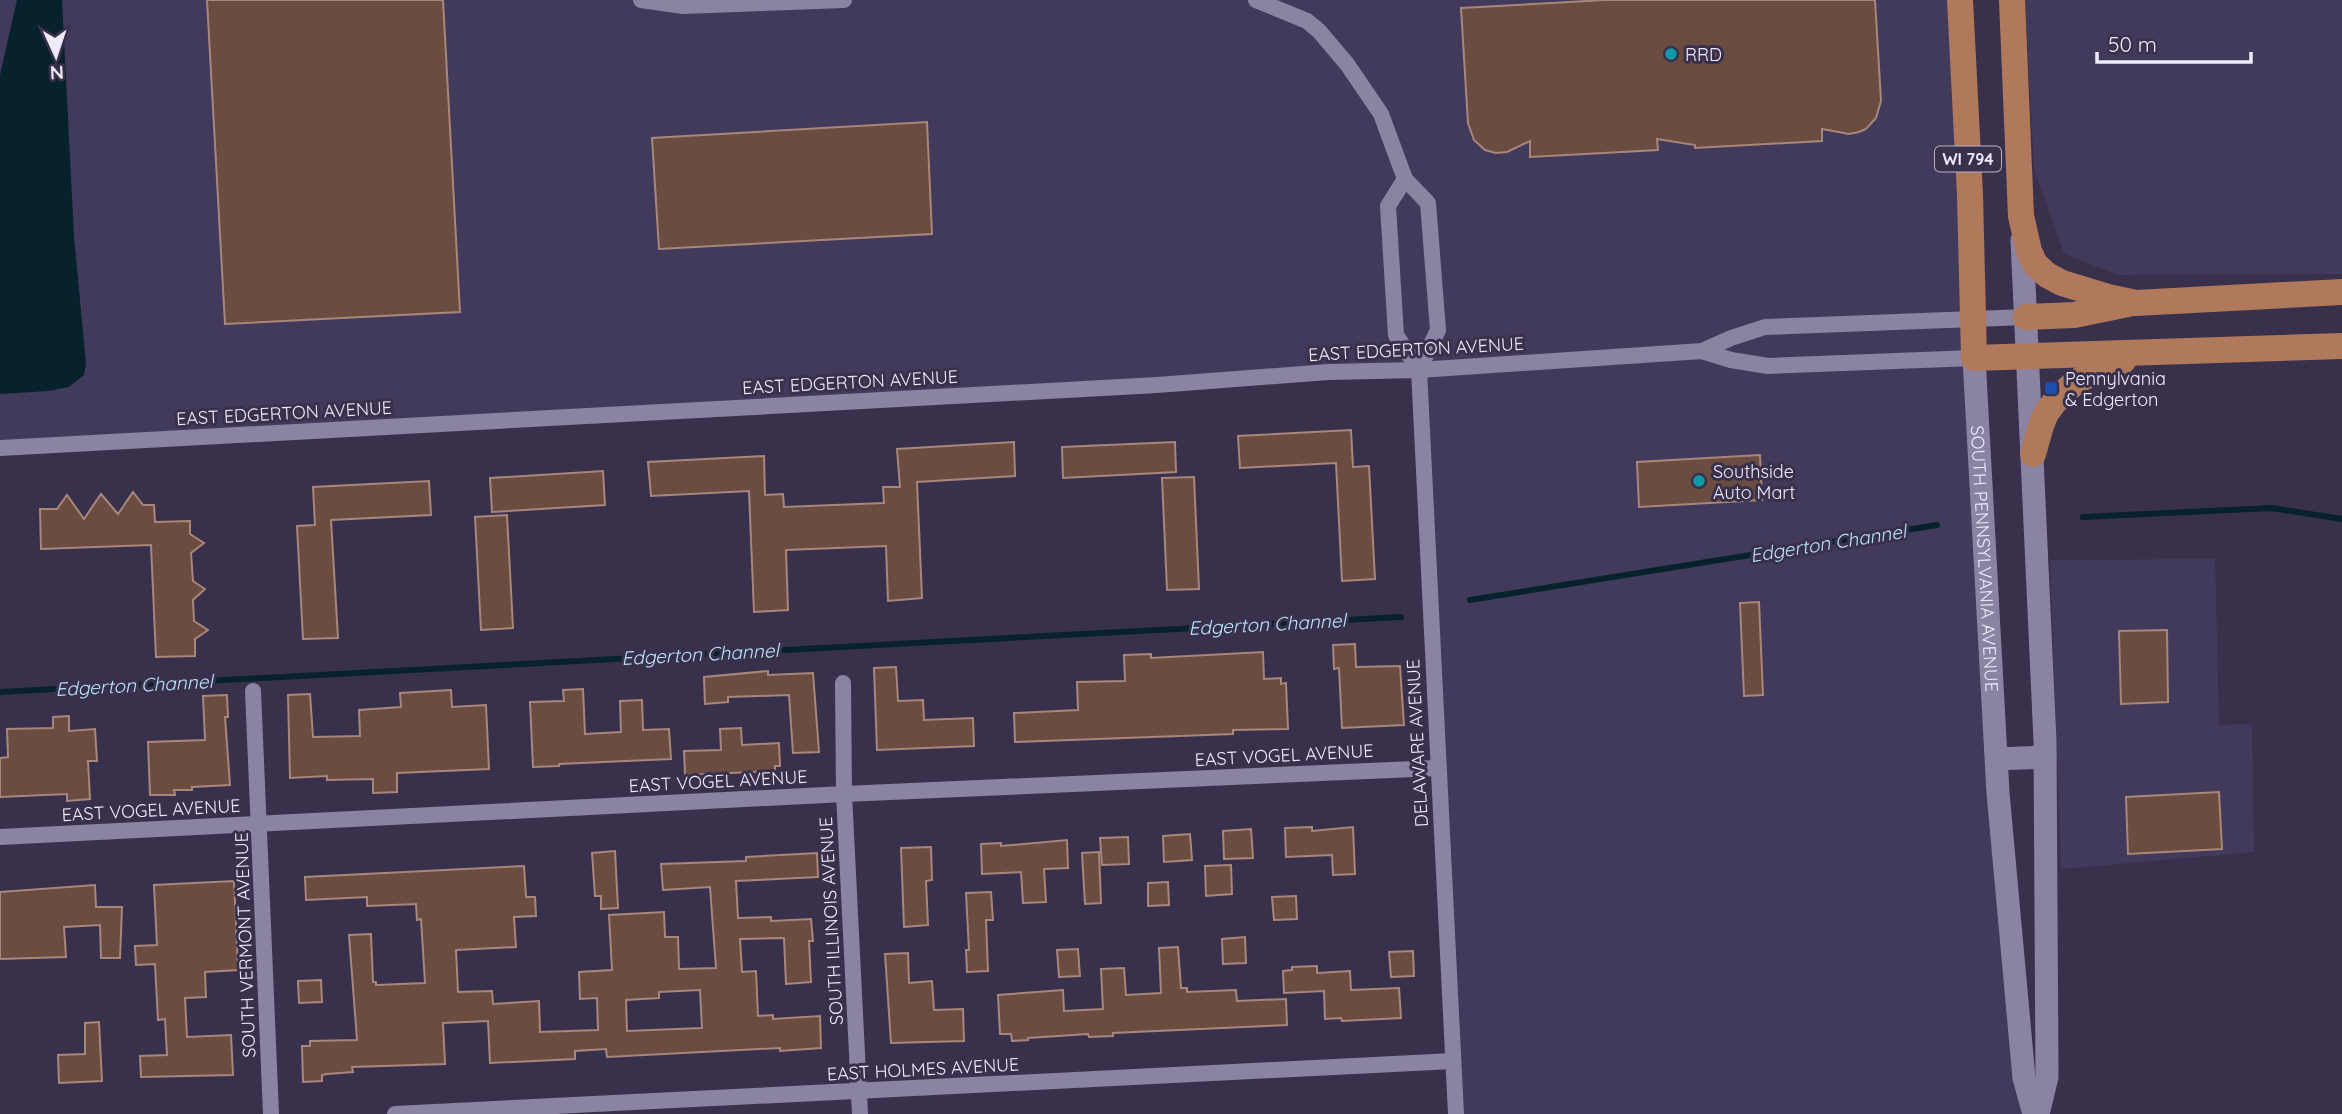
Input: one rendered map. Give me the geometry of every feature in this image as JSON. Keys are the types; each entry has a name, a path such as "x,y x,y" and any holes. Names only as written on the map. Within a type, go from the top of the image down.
{"main road":[{"name":"SOUTH PENNSYLVANIA AVENUE","path":"1959,0 1997,758 2024,1078 2036,1114"},
{"name":"SOUTH PENNSYLVANIA AVENUE","path":"2012,0 2045,757 2047,1077 2036,1114"},
{"name":"WI 794","path":"2021,216 2029,251 2035,264 2047,275 2086,291 2136,303 2342,292"},
{"path":"2026,317 2074,315 2136,303"},
{"path":"1975,358 2342,346"},
{"path":"2033,454 2046,414 2066,390 2096,369 2154,352"},
{"path":"1997,758 2045,757"}],"street":[{"path":"641,0 683,6 844,0"},
{"path":"1256,0 1307,22 1319,31 1347,64 1381,114 1405,179 1427,203 1438,330 1419,370"},
{"path":"1405,179 1388,206 1396,335 1419,370"},
{"name":"EAST EDGERTON AVENUE","path":"0,447 1130,386 1328,372 1419,370 1702,351 1765,327 2026,317"},
{"name":"EAST EDGERTON AVENUE","path":"1702,351 1731,360 1768,366 1975,358"},
{"name":"DELAWARE AVENUE","path":"1419,370 1456,1114"},
{"name":"SOUTH ILLINOIS AVENUE","path":"843,683 844,794 860,1114"},
{"name":"SOUTH VERMONT AVENUE","path":"253,691 271,1114"},
{"name":"EAST VOGEL AVENUE","path":"0,837 844,794 1437,768"},
{"name":"EAST HOLMES AVENUE","path":"395,1114 1453,1061"}],"shaded area":[{"path":"0,0 1960,0 1973,319 2034,1114 1456,1114 1419,371 0,447"},
{"path":"2025,0 2342,0 2342,274 2119,275 2064,254 2034,168"},
{"path":"2215,559 2219,725 2252,724 2254,852 2061,869 2050,560"}],"water":[{"path":"17,0 62,0 74,236 86,364 84,375 69,387 0,394 0,75"}],"building":[{"path":"207,0 443,0 460,312 225,324"},
{"name":"RRD","path":"1605,0 1875,0 1881,101 1876,118 1866,129 1859,132 1849,134 1822,129 1822,141 1695,148 1695,145 1657,139 1658,150 1530,157 1530,141 1507,152 1485,150 1474,140 1468,123 1461,8"},
{"path":"927,122 932,234 659,249 652,138"},
{"path":"1351,430 1353,467 1369,466 1375,579 1342,581 1336,463 1240,468 1238,436"},
{"path":"1014,442 1015,476 917,482 922,598 888,601 886,546 786,550 788,610 754,612 749,491 651,496 648,462 764,456 765,495 783,494 784,507 884,503 883,487 900,487 897,449"},
{"path":"1175,442 1176,472 1063,478 1062,447"},
{"name":"Southside Auto Mart","path":"1760,455 1762,500 1639,507 1637,462"},
{"path":"603,471 605,505 492,512 490,478"},
{"path":"1194,477 1199,589 1167,590 1162,478"},
{"path":"429,481 431,515 331,520 338,638 303,639 297,526 315,525 313,487"},
{"path":"133,492 143,505 154,505 155,522 190,521 190,534 204,543 191,553 193,581 205,589 193,600 194,621 208,630 195,639 195,656 156,657 151,545 41,549 40,509 57,509 67,495 84,519 101,494 118,514"},
{"path":"507,515 513,628 481,630 475,517"},
{"path":"1759,602 1763,695 1744,696 1740,603"},
{"path":"2167,630 2168,702 2121,704 2119,631"},
{"path":"1355,644 1356,667 1400,666 1404,725 1342,728 1339,668 1334,669 1333,645"},
{"path":"1263,652 1264,679 1281,678 1281,684 1286,683 1288,729 1233,730 1233,734 1015,742 1014,713 1078,710 1077,682 1125,681 1124,655 1151,654 1151,658"},
{"path":"896,667 898,701 923,700 924,720 973,718 974,746 877,750 874,668"},
{"path":"768,671 768,675 813,673 819,752 793,753 789,695 728,697 728,702 705,704 704,677"},
{"path":"583,689 585,734 621,732 620,701 642,700 643,730 669,729 671,759 533,767 530,702 564,701 563,690"},
{"path":"451,690 452,707 486,705 489,769 397,773 397,792 373,793 373,779 327,780 327,776 290,778 288,695 310,694 313,737 360,736 359,710 401,707 400,693"},
{"path":"227,695 228,717 225,717 230,785 174,790 175,795 150,795 148,742 205,740 203,696"},
{"path":"69,716 69,731 95,729 97,761 88,761 90,799 67,801 67,794 0,797 0,758 8,757 7,729 53,728 53,717"},
{"path":"741,728 742,745 779,743 780,766 775,766 775,771 685,775 684,751 721,750 720,729"},
{"path":"2219,792 2222,849 2128,854 2126,797"},
{"path":"1312,827 1312,831 1353,827 1355,874 1333,875 1332,855 1286,857 1285,828"},
{"path":"1251,829 1253,858 1224,859 1223,831"},
{"path":"1190,834 1192,860 1164,862 1163,836"},
{"path":"1128,837 1129,864 1102,865 1100,838"},
{"path":"1067,840 1068,868 1044,869 1046,902 1023,903 1021,872 982,874 981,844 1001,843 1001,846"},
{"path":"931,847 932,880 926,881 928,925 904,927 901,848"},
{"path":"615,851 618,908 601,909 601,896 595,896 592,853"},
{"path":"1099,852 1101,903 1085,904 1082,853"},
{"path":"817,853 818,877 736,881 738,918 771,917 771,921 811,919 811,982 786,984 784,938 740,939 742,972 756,971 758,1016 773,1015 773,1019 820,1016 821,1048 607,1057 606,1049 575,1051 575,1059 490,1063 488,1021 443,1023 445,1064 352,1067 353,1072 322,1075 322,1081 303,1082 302,1046 310,1046 310,1041 357,1040 349,935 371,934 373,982 376,982 376,985 425,983 421,919 417,920 416,904 367,906 367,897 306,900 305,877 524,866 526,897 535,897 536,916 514,917 516,947 456,950 458,992 492,991 493,1004 539,1001 540,1032 598,1030 597,998 580,999 579,972 612,970 609,915 664,912 665,937 678,937 679,969 716,968 710,887 663,890 661,864 746,861 746,857","holes":["700,990 702,1028 627,1031 626,1000 659,998 659,992"]},
{"path":"1231,865 1232,894 1206,896 1205,866"},
{"path":"234,881 238,970 205,972 206,997 185,998 187,1037 231,1035 233,1075 141,1077 140,1056 167,1055 165,1019 158,1020 155,964 136,965 135,946 157,945 154,885"},
{"path":"1168,882 1169,905 1148,906 1148,883"},
{"path":"95,885 96,907 122,907 120,958 101,958 100,925 64,927 66,957 0,959 0,892"},
{"path":"991,892 993,920 986,920 988,971 967,972 966,950 969,950 966,893"},
{"path":"1296,896 1297,919 1274,920 1272,897"},
{"path":"1245,937 1246,963 1223,964 1222,939"},
{"path":"1178,947 1181,988 1187,988 1187,992 1236,990 1237,1001 1286,999 1287,1025 1113,1033 1113,1036 1089,1037 1088,1034 1012,1041 1011,1034 1000,1034 998,995 1063,990 1064,1011 1103,1009 1101,969 1124,968 1126,995 1161,993 1159,948"},
{"path":"1078,949 1080,976 1059,977 1057,950"},
{"path":"1413,951 1414,976 1391,977 1389,952"},
{"path":"908,953 909,983 932,981 934,1010 963,1009 964,1041 891,1043 885,954"},
{"path":"1317,966 1317,973 1350,971 1351,990 1399,988 1401,1018 1342,1021 1341,1018 1325,1019 1324,991 1284,993 1283,971 1292,970 1292,967"},
{"path":"321,980 322,1002 299,1003 298,981"},
{"path":"99,1022 102,1081 59,1083 58,1055 85,1054 85,1023"}],"waterway":[{"name":"Edgerton Channel","path":"2083,517 2271,508 2342,519"},
{"name":"Edgerton Channel","path":"1470,600 1937,525"},
{"name":"Edgerton Channel","path":"0,692 1401,617"}],"place":[{"name":"RRD","path":"1671,54"},
{"name":"Pennylvania & Edgerton","path":"2051,388"},
{"name":"Southside Auto Mart","path":"1699,481"}]}
